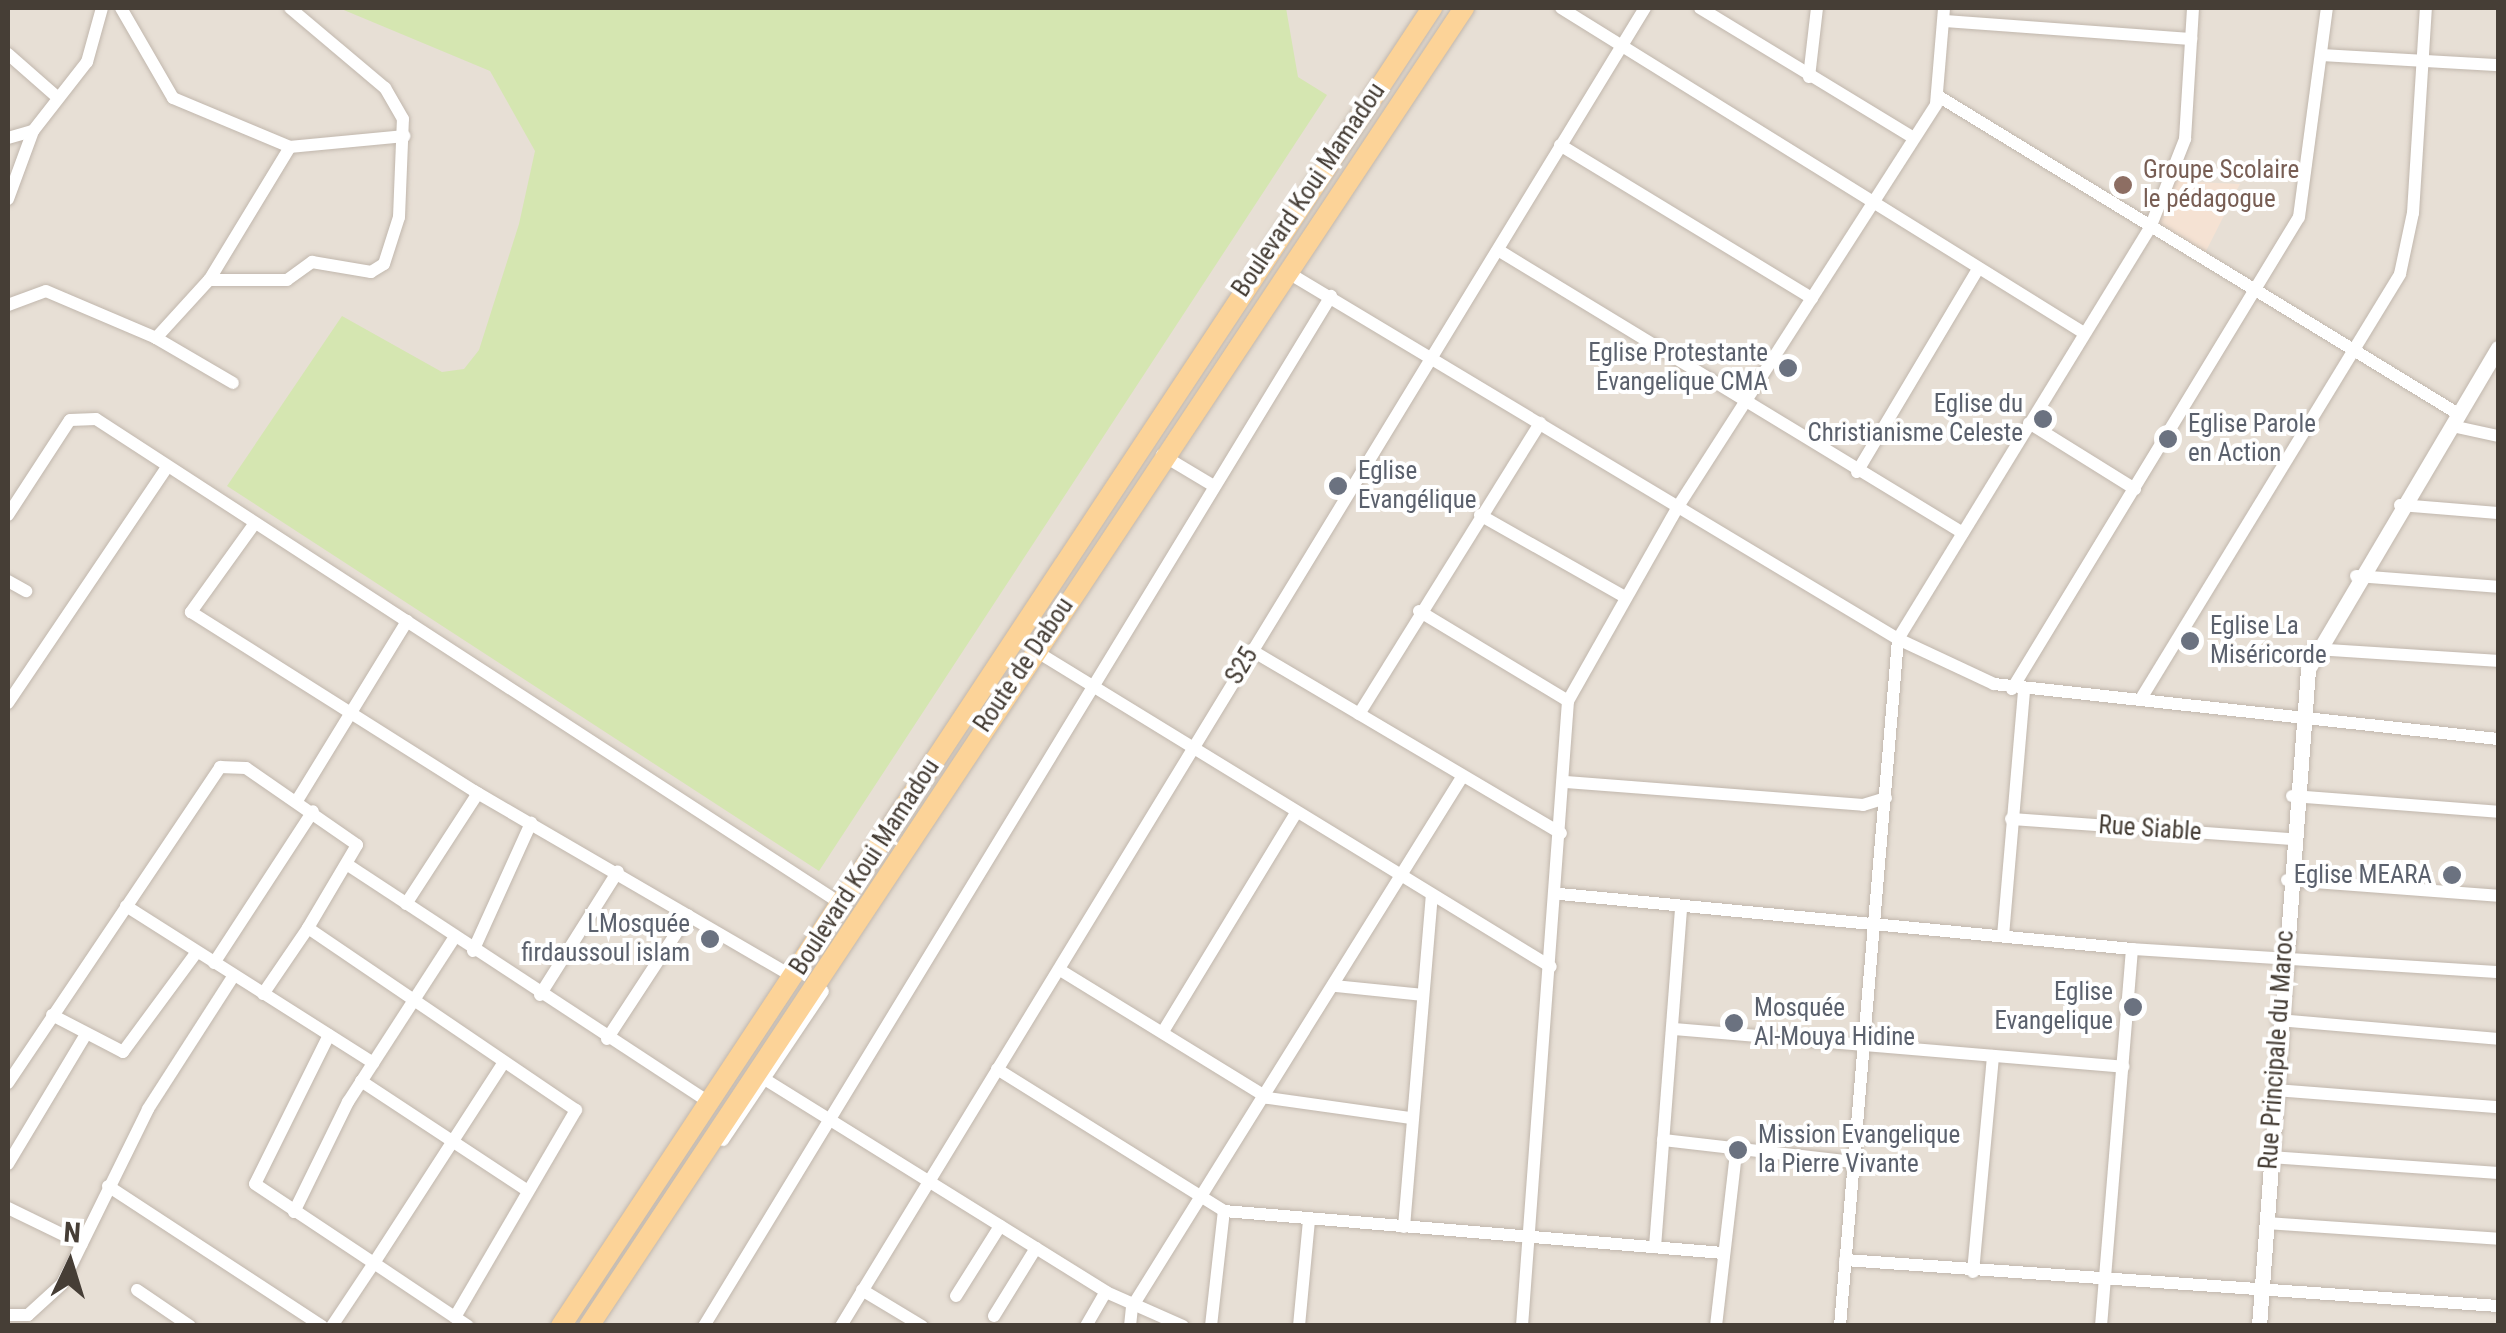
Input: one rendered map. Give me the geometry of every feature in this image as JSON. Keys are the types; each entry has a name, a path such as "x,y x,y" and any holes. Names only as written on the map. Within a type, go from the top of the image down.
{"main road":[{"name":"Boulevard Koui Mamadou","path":"561,1326 1432,8"},
{"name":"Route de Dabou","path":"589,1326 874,888 1464,8"}],"street":[{"path":"8,199 34,130 56,96 87,62 102,8"},
{"path":"121,8 173,98 290,147 404,136"},
{"path":"209,280 287,280 312,262 371,272 384,264 399,217 404,136 385,88 290,8"},
{"path":"1561,8 1874,198 1978,269 2084,333"},
{"name":"S25","path":"841,1326 926,1180 1060,970 1646,8"},
{"path":"1700,8 1914,138"},
{"path":"1808,77 1817,8"},
{"path":"1840,1326 1898,639 2150,228 2185,139 2193,8"},
{"path":"2003,936 2018,691 2300,217 2327,8"},
{"path":"2142,698 2360,346 2406,256 2426,8"},
{"path":"1522,1326 1550,967 1560,894 1568,701 1623,596 1678,505 1750,403 1938,96 1944,14 2191,39"},
{"path":"8,54 56,96"},
{"path":"2323,54 2498,65"},
{"path":"1938,96 2150,228 2360,346 2456,421 2498,436"},
{"path":"8,138 34,130"},
{"path":"1560,145 1812,298"},
{"path":"156,338 209,280 290,147"},
{"path":"1498,250 1963,533"},
{"path":"1857,472 1978,269"},
{"path":"1288,272 1898,639 2018,691 2142,698 2498,739"},
{"path":"8,304 46,292 156,338 233,382"},
{"path":"704,1326 829,1114 1331,296"},
{"name":"Rue Principale du Maroc","path":"2259,1326 2292,796 2300,716 2314,649 2355,576 2456,421 2498,348"},
{"path":"8,515 81,416 255,523 840,903"},
{"path":"1358,714 1418,611 1540,423"},
{"path":"2029,424 2135,489"},
{"path":"1162,455 1214,486"},
{"path":"8,703 166,467"},
{"path":"2400,506 2498,513"},
{"path":"1480,515 1623,596"},
{"path":"255,523 191,612 478,794 618,871 794,977"},
{"path":"2355,576 2498,587"},
{"path":"8,581 26,592"},
{"path":"1418,611 1568,701"},
{"path":"298,799 407,621"},
{"path":"2314,649 2498,661"},
{"path":"1034,650 1194,748 1294,816 1550,967"},
{"path":"1252,650 1462,777 1562,832"},
{"path":"8,1083 228,762 298,799 354,840 348,864 263,994"},
{"path":"1130,1326 1132,1306 1200,1194 1268,1098 1462,777"},
{"path":"1566,782 1863,805 1886,798"},
{"path":"406,904 478,794"},
{"path":"2292,796 2498,812"},
{"path":"214,963 313,811"},
{"path":"1164,1030 1294,816"},
{"name":"Rue Siable","path":"2012,819 2289,838"},
{"path":"473,950 531,824"},
{"path":"348,864 540,995 710,1102"},
{"path":"540,995 618,871"},
{"path":"2287,880 2498,896"},
{"path":"674,1193 766,1080 873,911 874,888"},
{"path":"1560,894 1682,911 2132,949 2282,954 2498,972"},
{"path":"1404,1227 1432,896"},
{"path":"126,906 373,1064"},
{"path":"1655,1248 1682,911"},
{"path":"607,1039 688,914"},
{"path":"308,928 413,999 501,1067 576,1110 456,1317"},
{"path":"294,1212 361,1081 454,938"},
{"path":"2101,1326 2132,949"},
{"path":"52,1015 85,1036 128,1049 196,953"},
{"path":"1060,970 1164,1030 1268,1098 1411,1118"},
{"path":"12,1319 42,1308 82,1244 108,1186 234,974"},
{"path":"1335,986 1423,995"},
{"path":"2278,1020 2498,1038"},
{"path":"1674,1029 2123,1067"},
{"path":"328,1035 256,1179 257,1190 468,1326"},
{"path":"8,1164 85,1036"},
{"path":"1974,1272 1993,1056"},
{"path":"332,1326 501,1067"},
{"path":"997,1070 1224,1211 1723,1253"},
{"path":"766,1080 829,1114 926,1180 1106,1292 1183,1326"},
{"path":"361,1081 528,1191"},
{"path":"2275,1090 2498,1107"},
{"path":"1662,1140 1736,1152 1854,1162"},
{"path":"1716,1326 1736,1152"},
{"path":"2270,1157 2498,1173"},
{"path":"108,1186 322,1326"},
{"path":"8,1208 82,1244"},
{"path":"1211,1326 1224,1211"},
{"path":"1299,1326 1309,1220"},
{"path":"2266,1224 2498,1240"},
{"path":"956,1296 1000,1226"},
{"path":"994,1316 1036,1248"},
{"path":"1845,1260 2104,1285 2498,1306"},
{"path":"137,1290 190,1326"},
{"path":"862,1290 922,1326"},
{"path":"1086,1326 1106,1292"}],"shaded area":[{"path":"8,8 2498,8 2498,1325 8,1326"},
{"path":"2175,181 2240,184 2204,255 2155,226"}],"green space":[{"path":"339,8 1286,8 1298,77 1327,95 819,871 227,486 342,316 442,372 464,369 479,350 519,224 535,151 490,71"}],"place":[{"name":"Groupe Scolaire le pédagogue","path":"2123,185"},
{"name":"Eglise Protestante Evangelique CMA","path":"1788,368"},
{"name":"Eglise du Christianisme Celeste","path":"2043,419"},
{"name":"Eglise Parole en Action","path":"2168,439"},
{"name":"Eglise Evangélique","path":"1338,486"},
{"name":"Eglise La Miséricorde","path":"2190,641"},
{"name":"Eglise MEARA","path":"2452,875"},
{"name":"LMosquée firdaussoul islam","path":"710,939"},
{"name":"Eglise Evangelique","path":"2133,1007"},
{"name":"Mosquée Al-Mouya Hidine","path":"1734,1023"},
{"name":"Mission Evangelique la Pierre Vivante","path":"1738,1150"}]}
